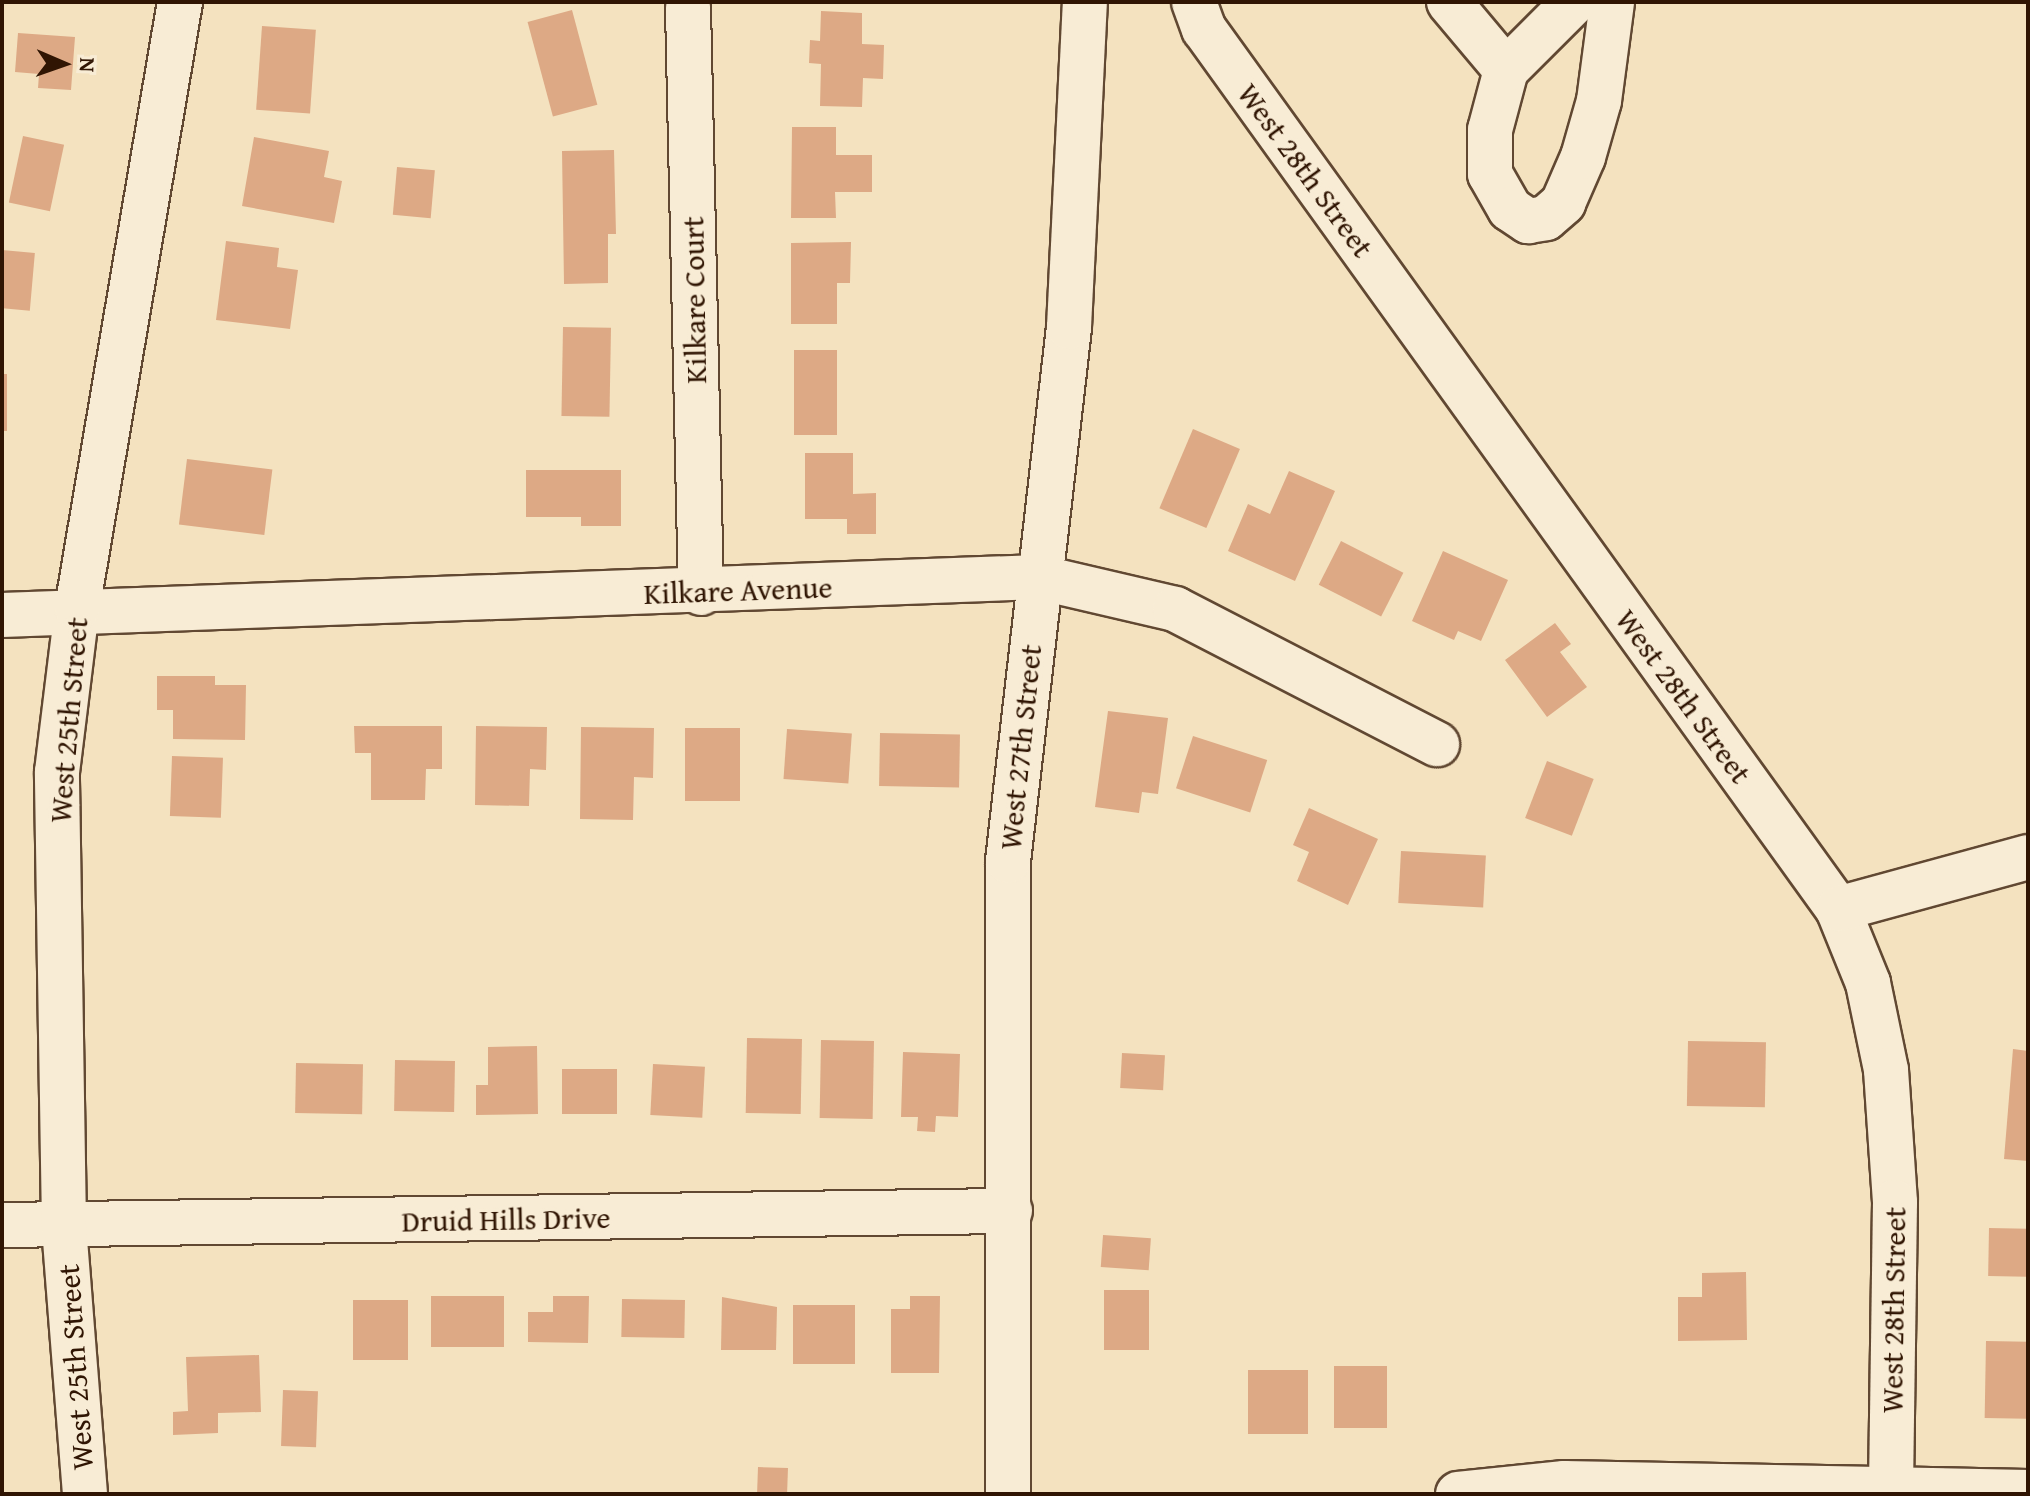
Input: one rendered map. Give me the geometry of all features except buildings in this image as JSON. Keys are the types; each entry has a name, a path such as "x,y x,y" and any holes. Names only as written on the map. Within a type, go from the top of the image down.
{"street":[{"name":"West 25th Street","path":"85,1494 64,1226 57,772 77,609 180,2"},
{"name":"West 27th Street","path":"1008,1494 1008,861 1038,577 1069,327 1085,2"},
{"name":"West 28th Street","path":"1194,2 1204,29 1838,909 1868,983 1886,1070 1895,1202 1891,1491"},
{"path":"1449,2 1506,70"},
{"path":"1574,2 1506,70 1490,130 1490,174 1510,209 1528,221 1546,218 1563,203 1583,157 1599,101 1612,2"},
{"name":"Kilkare Court","path":"688,7 701,593"},
{"name":"Kilkare Avenue","path":"2,615 77,609 701,593 1038,577 1175,609 1437,744"},
{"path":"1838,909 2028,857"},
{"name":"Druid Hills Drive","path":"2,1225 1010,1211"},
{"path":"1458,1494 1564,1483 2028,1492"}]}
